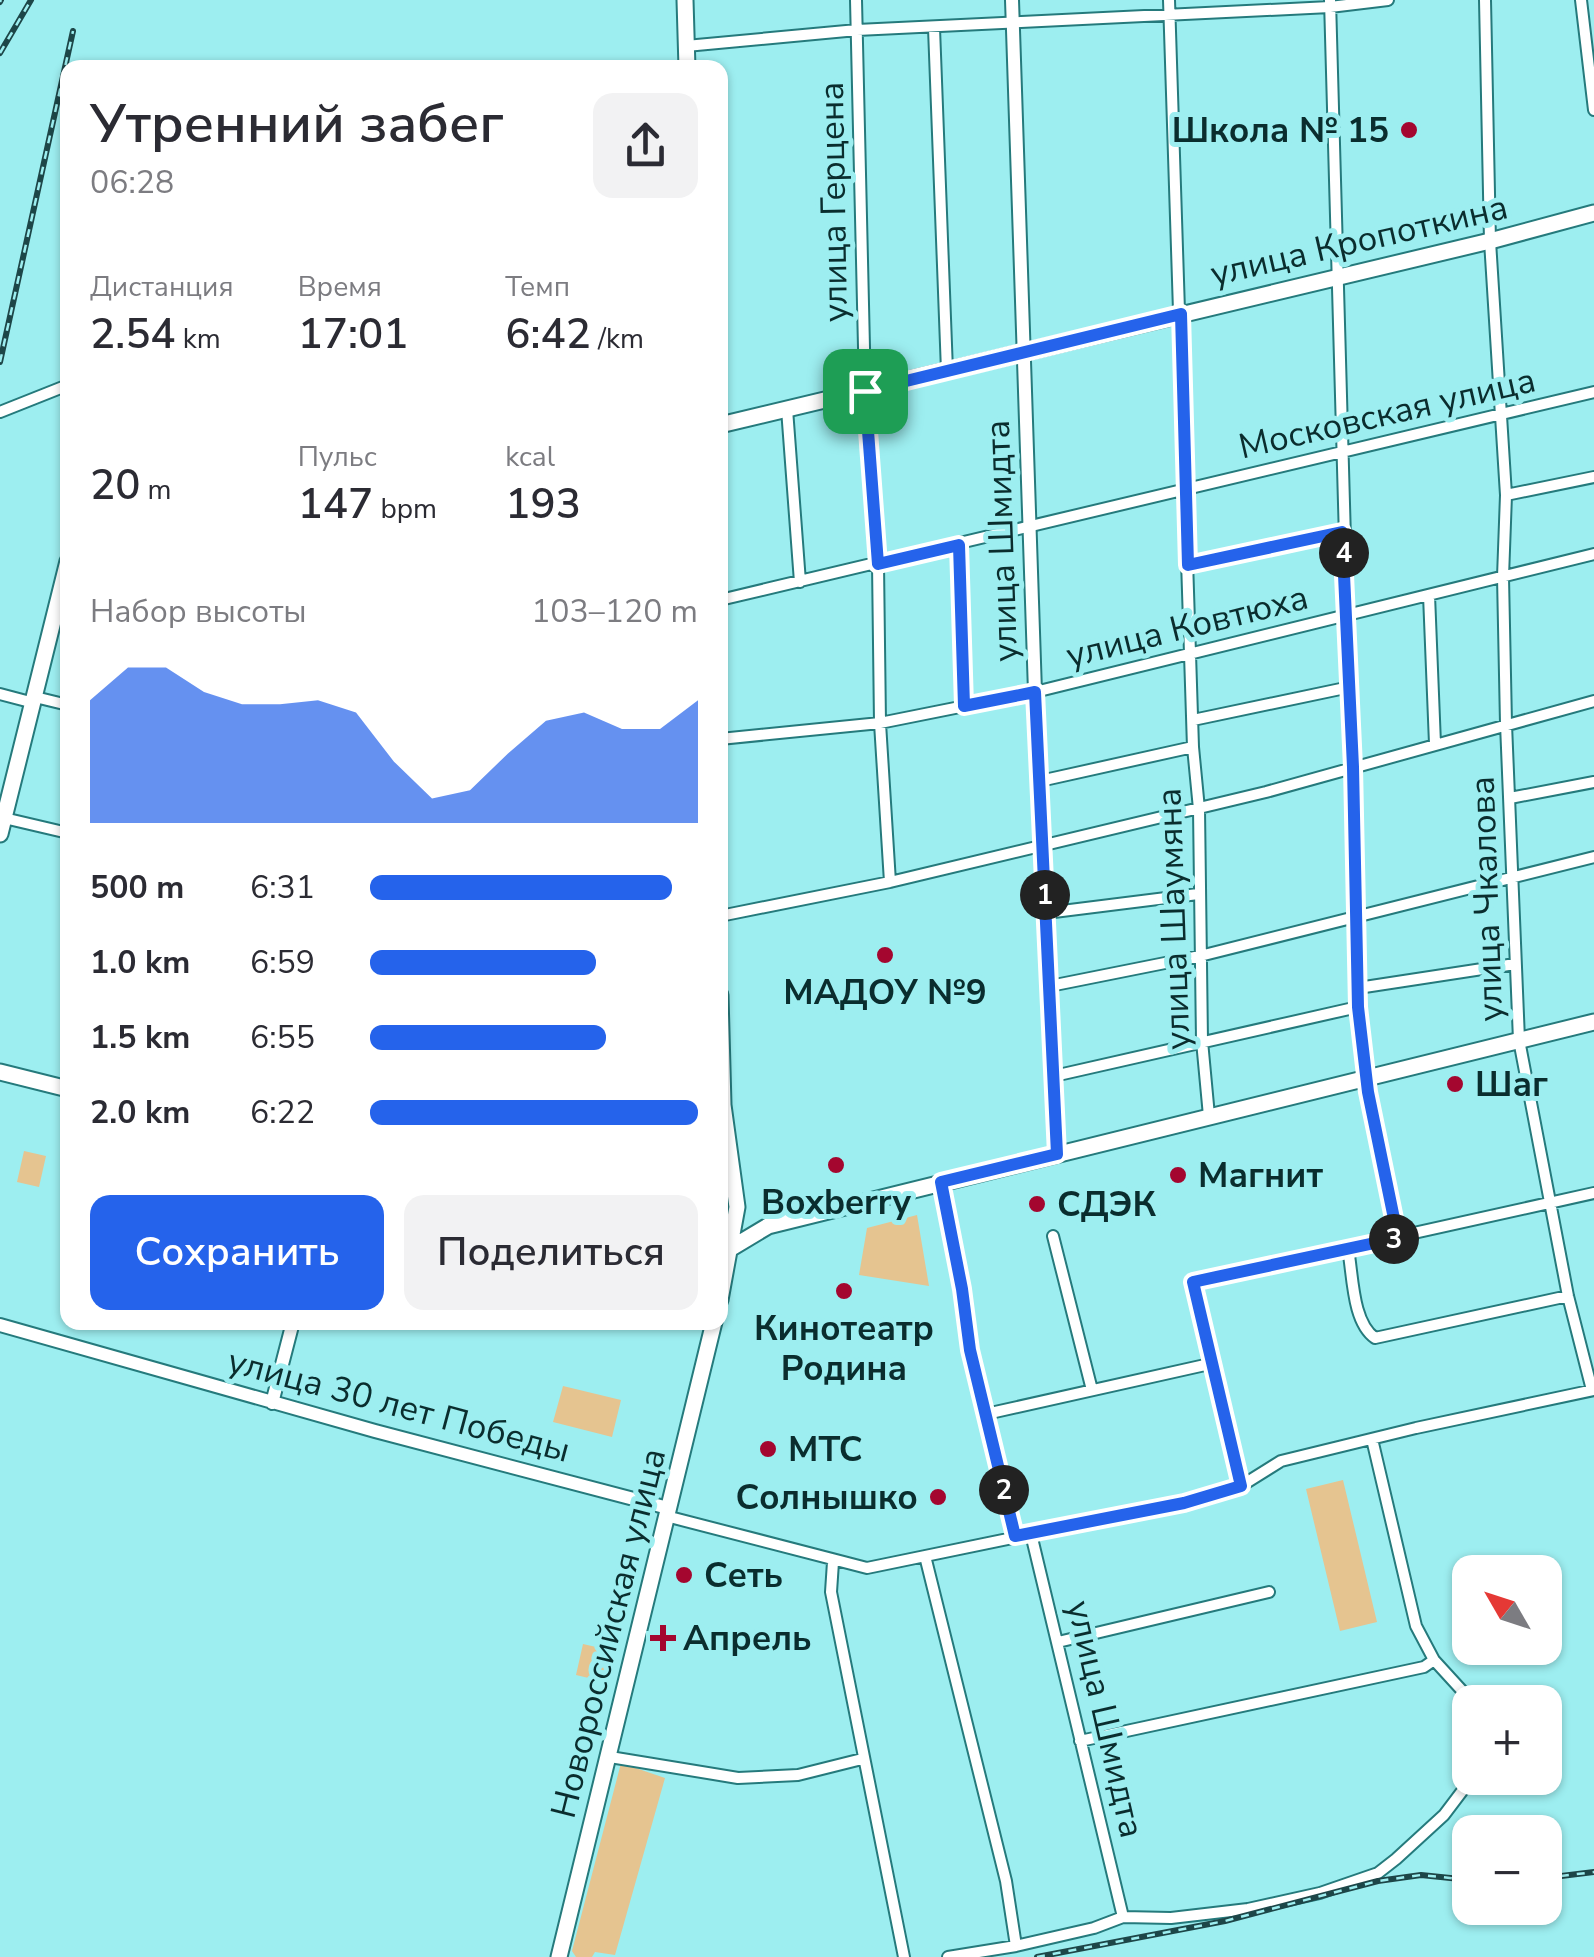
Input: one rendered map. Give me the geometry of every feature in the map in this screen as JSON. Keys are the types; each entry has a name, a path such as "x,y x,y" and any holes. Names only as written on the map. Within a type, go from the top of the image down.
{"main road":[{"path":"684,0 687,60"},
{"name":"улица Кропоткина","path":"728,422 1594,214"},
{"path":"2,826 60,603"},
{"path":"728,1248 768,1226 1594,1022"},
{"path":"0,1072 60,1088"},
{"path":"728,1146 737,1208 728,1237"},
{"name":"Новороссийская улица","path":"560,1957 712,1330"}],"street":[{"name":"улица Герцена","path":"856,0 865,391 878,564 880,723 890,882"},
{"name":"улица Шмидта","path":"1012,0 1035,692 1057,1154"},
{"name":"улица Шаумяна","path":"1169,0 1198,809 1202,1041 1210,1116"},
{"path":"686,46 857,30 1388,0"},
{"name":"улица Чкалова","path":"1485,0 1490,241 1506,495 1502,577 1519,1040 1568,1296 1593,1390"},
{"path":"1581,0 1594,110"},
{"path":"1330,4 1358,1007 1365,1078 1398,1238"},
{"path":"934,28 947,370"},
{"path":"0,412 60,387"},
{"name":"Московская улица","path":"728,598 1594,392"},
{"path":"787,409 800,582"},
{"path":"1506,495 1594,477"},
{"path":"1188,565 1342,532"},
{"path":"959,545 964,706"},
{"name":"улица Ковтюха","path":"728,738 880,723 1035,692 1594,554"},
{"path":"1429,595 1436,744"},
{"path":"1193,720 1350,687"},
{"path":"0,694 60,704"},
{"path":"728,914 890,882 1198,809 1594,700"},
{"path":"1040,781 1194,747"},
{"path":"1510,798 1594,782"},
{"path":"2,826 60,832"},
{"path":"1050,986 1200,956 1594,857"},
{"path":"1046,913 1198,894"},
{"path":"1358,988 1515,964"},
{"path":"1054,1076 1358,1007"},
{"path":"941,1182 970,1350 1015,1536"},
{"path":"1241,1486 1193,1282 1594,1193"},
{"path":"1053,1236 1092,1390"},
{"path":"1348,1249 1361,1320 1366,1332 1375,1338 1568,1296"},
{"name":"улица 30 лет Победы","path":"0,1325 833,1562 866,1568 1184,1503 1241,1486 1281,1462 1593,1390"},
{"path":"272,1402 291,1330"},
{"path":"986,1414 1214,1363"},
{"path":"1372,1439 1416,1626 1434,1660 1458,1685"},
{"name":"улица Шмидта","path":"1031,1534 1124,1917"},
{"path":"925,1556 1006,1881 1016,1946"},
{"path":"833,1562 832,1592 862,1759 904,1957"},
{"path":"1058,1642 1269,1592"},
{"path":"1080,1741 1424,1666 1434,1660"},
{"path":"610,1756 738,1778 798,1775 862,1759"},
{"path":"948,1957 1016,1946 1124,1917 1171,1918 1248,1909 1320,1893 1378,1873 1444,1815 1459,1795"}],"shaded area":[{"path":"24,1151 46,1156 39,1187 17,1182"},
{"path":"917,1215 929,1286 859,1275 867,1228"},
{"path":"563,1386 621,1400 612,1437 553,1422"},
{"path":"1343,1480 1377,1622 1340,1631 1306,1489"},
{"path":"583,1644 609,1650 601,1681 576,1675"},
{"path":"621,1763 665,1778 615,1955 595,1952 592,1957 576,1957 572,1951"}],"railway":[{"path":"0,53 31,0"},
{"path":"67,60 73,31"},
{"path":"0,362 60,90"},
{"path":"1562,1876 1594,1872"},
{"path":"1037,1957 1225,1921 1378,1881 1421,1875 1452,1878"}],"place":[{"name":"Школа № 15","path":"1409,130"},
{"name":"МАДОУ №9","path":"885,955"},
{"name":"Шаг","path":"1455,1084"},
{"name":"Boxberry","path":"836,1165"},
{"name":"Магнит","path":"1178,1175"},
{"name":"СДЭК","path":"1037,1204"},
{"name":"Кинотеатр Родина","path":"844,1291"},
{"name":"МТС","path":"768,1449"},
{"name":"Солнышко","path":"938,1497"},
{"name":"Сеть","path":"684,1575"},
{"name":"Апрель","path":"663,1638"}],"route":[{"path":"1181,314 1188,565 1342,532 1358,915 1358,1007 1368,1092 1398,1238 1193,1282 1241,1486 1184,1503 1015,1536 970,1350 941,1182 1057,1154 1035,692 964,706 959,545 878,564 865,391 1181,314"}]}
